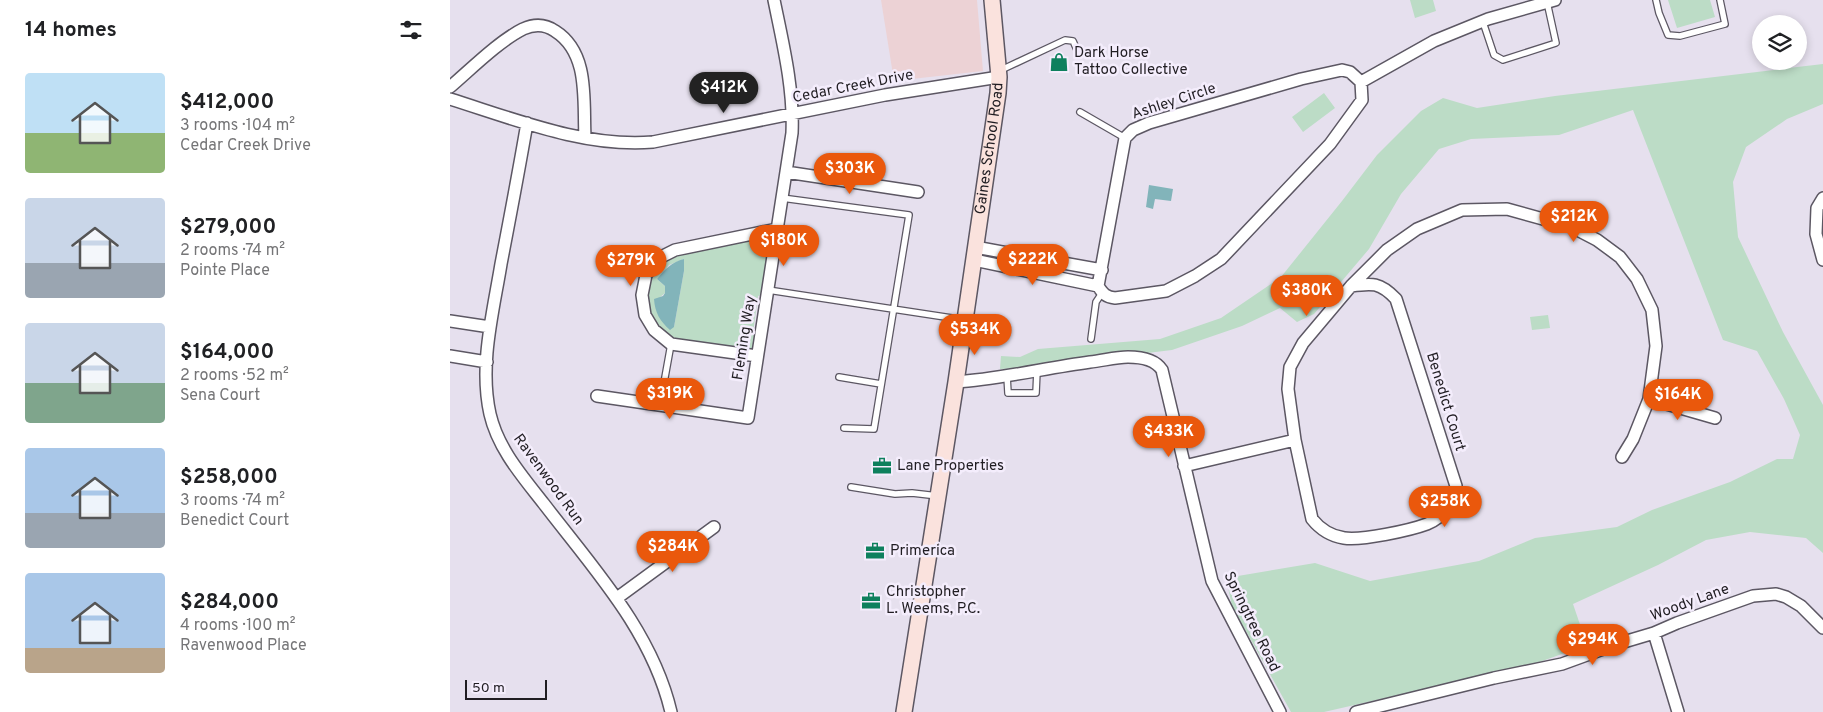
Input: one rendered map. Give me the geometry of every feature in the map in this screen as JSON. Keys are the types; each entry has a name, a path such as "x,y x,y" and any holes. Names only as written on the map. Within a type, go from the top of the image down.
{"main road":[{"name":"Gaines School Road","path":"904,712 956,382 999,74 992,0"}],"street":[{"name":"Fleming Way","path":"660,405 748,418 792,133 793,113 782,38 774,0"},
{"path":"974,253 1100,290 1109,297 1115,298 1166,291 1195,276 1221,259 1330,144 1362,100 1361,82 1434,41 1483,22 1551,1"},
{"path":"450,87 505,41 522,30 537,24 551,28 564,36 572,46 578,60 582,74 585,137"},
{"name":"Ashley Circle","path":"1100,290 1125,138 1133,130 1150,123 1301,79 1342,70 1350,72 1361,82"},
{"name":"Cedar Creek Drive","path":"450,99 527,123 585,137 617,143 653,142 999,74"},
{"name":"Ravenwood Run","path":"527,123 490,327 486,395 490,417 507,454 617,598 650,655 661,679 670,712"},
{"path":"786,172 918,192"},
{"path":"1823,198 1817,208 1816,234 1823,260"},
{"path":"1351,286 1387,250 1417,229 1462,210 1506,209 1572,227 1598,240 1620,257 1637,279 1652,310 1656,346 1649,399 1633,439 1622,457"},
{"path":"757,356 671,344 654,330 645,315 642,295 646,275 657,259 675,250 777,229"},
{"path":"974,253 1102,270"},
{"name":"Benedict Court","path":"1378,285 1386,289 1396,299 1456,486 1456,494 1445,511 1429,524 1365,538 1344,538 1329,533 1317,526 1312,519 1295,440 1288,389 1290,367 1303,343 1351,286 1378,285"},
{"path":"450,321 490,327"},
{"path":"450,356 487,362"},
{"name":"Springtree Road","path":"956,382 1127,357 1147,359 1158,364 1162,370 1212,581 1280,712"},
{"path":"597,396 660,405"},
{"path":"1649,399 1715,418"},
{"path":"1184,466 1295,440"},
{"path":"617,598 714,527"},
{"name":"Woody Lane","path":"1356,712 1494,678 1562,664 1654,633 1676,623 1753,596 1776,594 1786,596 1801,606 1823,628"},
{"path":"1654,633 1678,712"}],"lane":[{"path":"1656,0 1668,35 1680,36 1725,24 1720,0"},
{"path":"1483,22 1494,55 1503,60 1556,43 1551,1"},
{"path":"999,74 1055,43 1065,40 1073,41 1077,50"},
{"path":"1080,112 1125,138"},
{"path":"782,198 909,215 874,429 844,428"},
{"path":"768,290 964,320"},
{"path":"1090,339 1096,302 1100,290"},
{"path":"660,405 671,344"},
{"path":"1007,376 1008,393 1036,392 1037,371"},
{"path":"839,377 881,384"},
{"path":"851,487 895,494 912,493 938,496"}],"shaded area":[{"path":"881,0 977,0 983,71 894,81"}],"green space":[{"path":"1410,0 1433,0 1436,11 1415,18"},
{"path":"1668,0 1710,0 1715,17 1677,28"},
{"path":"1823,64 1823,104 1787,119 1746,147 1733,182 1738,237 1783,332 1823,405 1823,553 1806,538 1750,532 1706,540 1658,565 1573,604 1587,645 1534,664 1324,712 1291,712 1232,606 1226,578 1315,563 1370,581 1479,561 1535,538 1617,527 1652,510 1730,482 1777,459 1793,459 1800,435 1784,399 1757,351 1723,340 1633,110 1559,135 1471,139 1439,149 1401,194 1369,249 1314,314 1297,322 1280,308 1242,326 1172,350 1024,368 1000,369 1001,356 1020,357 1038,349 1160,339 1221,318 1281,277 1377,155 1421,111 1443,98 1477,108 1555,96 1773,70 1807,70 1807,66"},
{"path":"1324,93 1335,108 1303,132 1292,117"},
{"path":"765,235 769,239 770,244 762,295 758,296 753,333 756,334 753,350 672,339 653,323 646,298 650,278 660,264 672,256","holes":["684,259 684,271 674,327 659,298 665,293 665,286 657,279 669,265"]},
{"path":"1548,315 1550,328 1532,330 1530,317"}],"water":[{"path":"1149,185 1173,189 1171,201 1155,199 1153,209 1146,207"},
{"path":"684,259 684,271 674,327 670,330 657,313 654,299 663,296 665,286 657,279 669,266"}],"place":[{"name":"Dark Horse Tattoo Collective","path":"1059,62"},
{"name":"Lane Properties","path":"882,466"},
{"name":"Primerica","path":"875,551"},
{"name":"Christopher L. Weems, P.C.","path":"871,601"}]}
